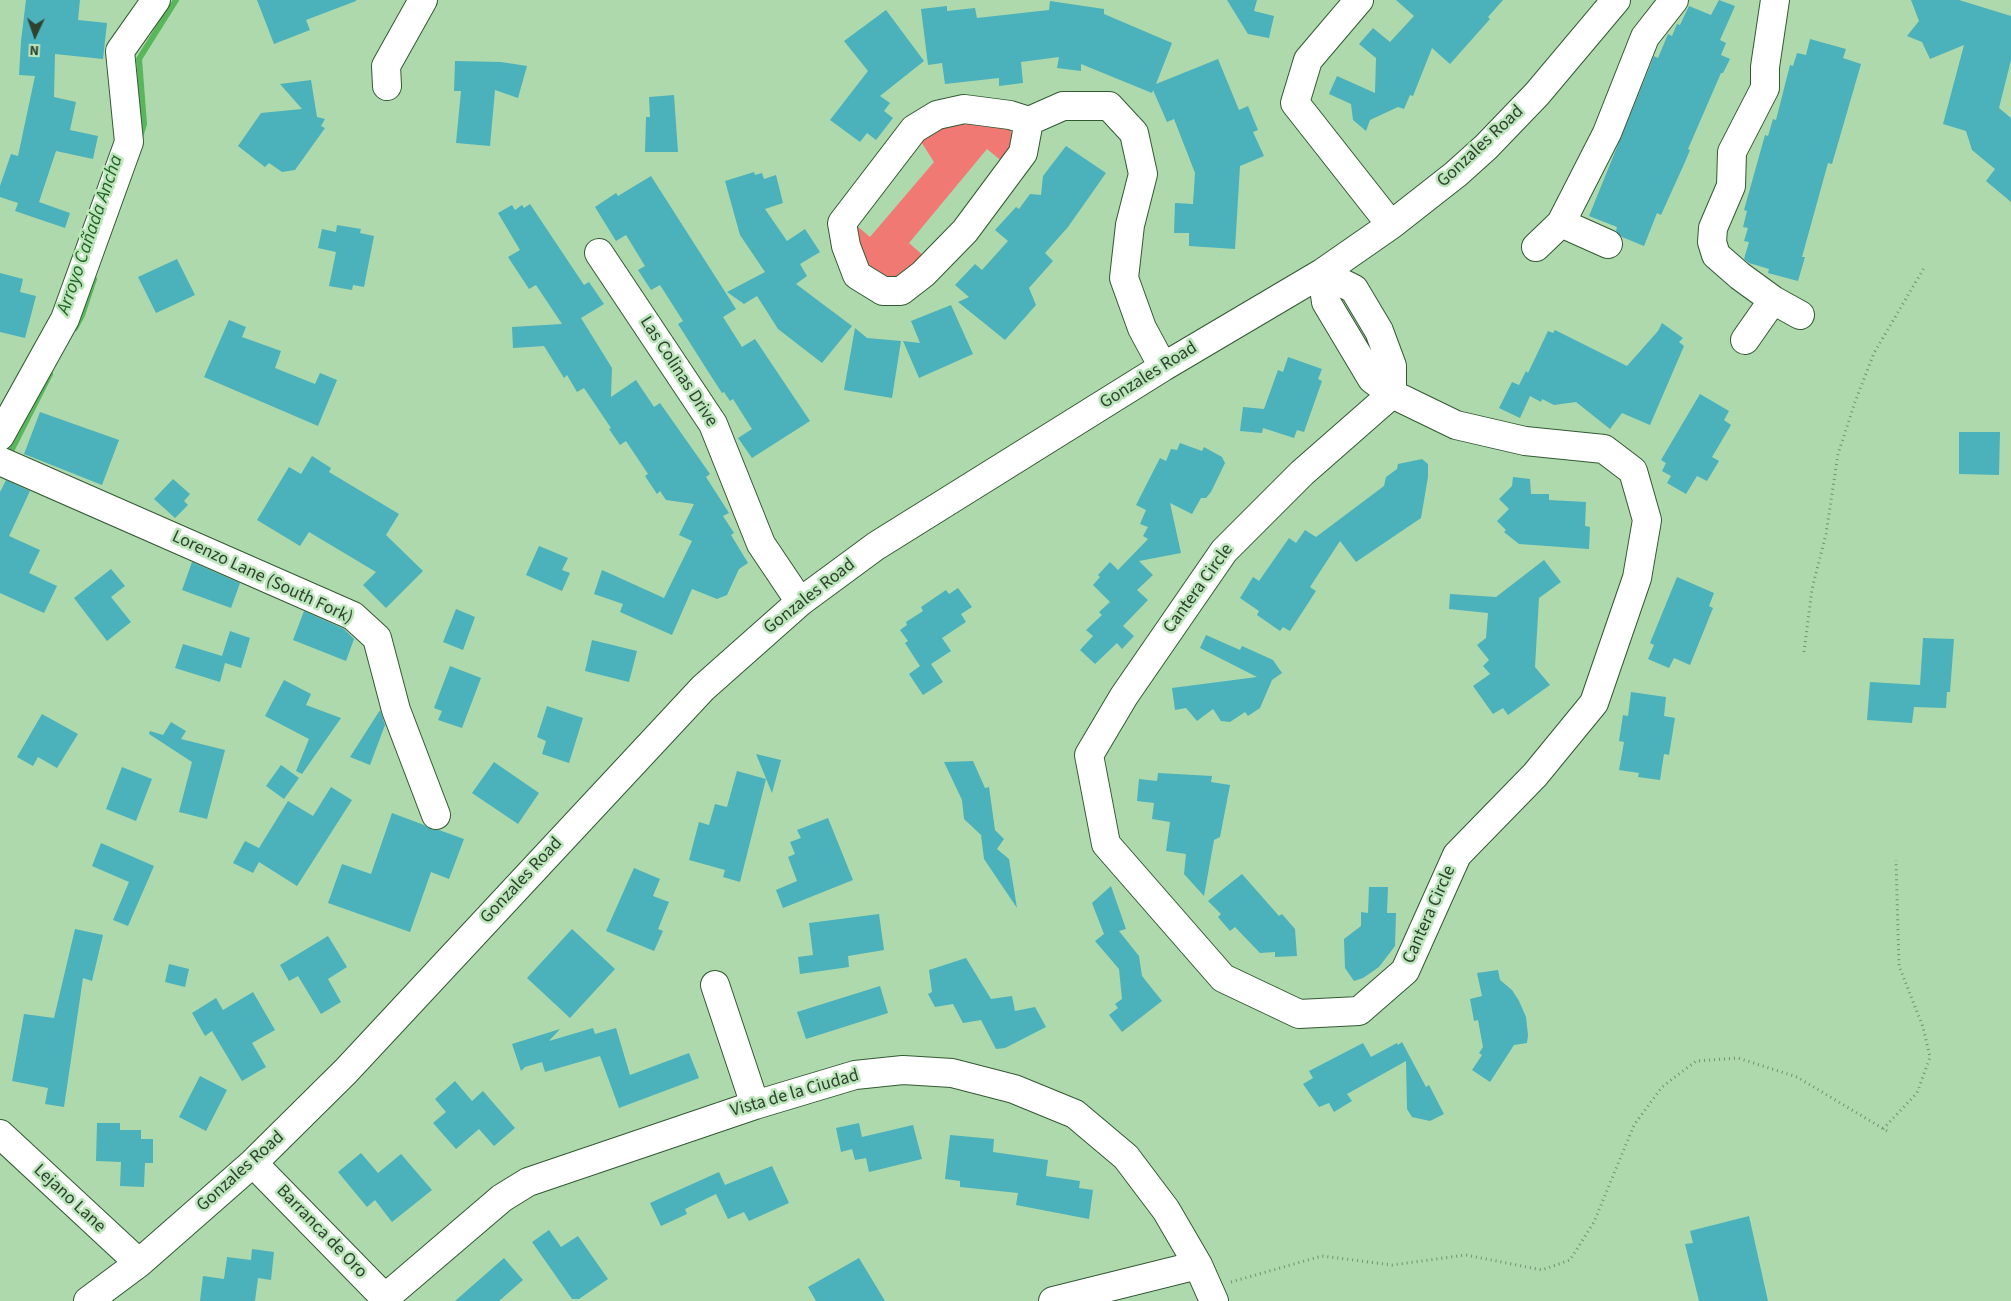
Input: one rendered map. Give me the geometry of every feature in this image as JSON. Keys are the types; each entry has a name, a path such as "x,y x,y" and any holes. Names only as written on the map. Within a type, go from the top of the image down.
{"street":[{"path":"0,436 65,320 129,142 120,51 156,0"},
{"path":"387,86 386,66 423,0"},
{"path":"1359,0 1308,60 1295,103 1391,225"},
{"name":"Gonzales Road","path":"88,1301 139,1262 253,1163 346,1071 704,688 800,602 876,546 1163,366 1322,272 1391,225 1456,174 1492,140 1537,94 1616,0"},
{"path":"1536,247 1561,223 1607,134 1645,38 1674,0"},
{"path":"1775,0 1765,66 1765,88 1732,152 1731,186 1713,228 1712,242 1716,255 1773,300 1800,315"},
{"path":"1029,121 1023,153 965,231 923,274 901,291 883,291 857,275 846,246 842,223 914,129 937,115 964,109 1010,115 1029,121 1063,106 1109,106 1134,133 1143,174 1130,224 1124,278 1142,328 1163,366"},
{"path":"1561,223 1608,244"},
{"name":"Las Colinas Drive","path":"600,254 713,424 761,544 800,602"},
{"path":"1322,272 1354,289 1379,331 1392,366 1392,394"},
{"path":"1745,340 1773,300"},
{"name":"Cantera Circle","path":"1392,394 1456,424 1526,441 1604,449 1633,471 1647,520 1637,578 1594,702 1535,775 1456,856 1405,971 1359,1011 1299,1014 1223,978 1106,844 1089,755 1124,696 1224,551 1302,472 1392,394"},
{"name":"Lorenzo Lane (South Fork)","path":"7,464 353,616 377,638 396,710 436,815"},
{"path":"715,985 755,1105"},
{"name":"Vista de la Ciudad","path":"386,1299 502,1198 528,1182 755,1105 856,1075 904,1070 952,1073 1014,1089 1076,1114 1126,1157 1166,1210 1207,1285"},
{"name":"Lejano Lane","path":"0,1134 139,1262"},
{"name":"Barranca de Oro","path":"253,1163 386,1299"},
{"path":"1053,1301 1207,1285"}],"path":[{"path":"1804,652 1812,589 1826,534 1838,454 1874,353 1924,268"},
{"path":"1883,1129 1917,1093 1930,1057 1923,1027 1899,966 1896,860"},
{"path":"1207,1285 1322,1256 1392,1265 1466,1256 1542,1270 1570,1260 1594,1222 1634,1125 1662,1087 1696,1061 1738,1058 1797,1077 1887,1132"}],"shaded area":[{"path":"987,119 1005,122 1015,142 1004,163 987,149 909,243 926,258 905,276 882,278 872,270 860,254 851,221 870,237 934,162 920,140 931,131 954,123"}],"building":[{"path":"26,0 80,0 78,20 107,23 103,59 55,54 54,97 76,102 70,130 98,136 93,159 56,151 39,202 70,213 65,228 15,211 18,203 0,197 0,186 11,154 18,156 35,76 19,75"},
{"path":"257,0 356,1 306,20 310,30 274,44"},
{"path":"1227,0 1257,0 1254,11 1274,16 1269,38 1248,34"},
{"path":"1396,0 1503,0 1488,17 1490,19 1450,64 1432,48 1413,96 1410,95 1404,109 1398,107 1370,120 1366,131 1353,120 1351,104 1329,94 1337,76 1375,93 1376,58 1359,44 1373,28 1390,42 1414,16"},
{"path":"1719,0 1735,6 1720,40 1726,43 1721,55 1730,59 1723,73 1721,73 1661,215 1657,213 1644,246 1622,237 1616,231 1617,227 1589,216 1654,56 1658,58 1668,34 1672,36 1677,24 1680,25 1689,6 1711,15"},
{"path":"1911,0 1959,0 2011,16 2011,60 1999,108 2011,118 2011,202 1986,181 1995,169 1972,150 1966,131 1943,124 1964,45 1930,59 1922,42 1907,36 1919,21"},
{"path":"1050,1 1104,9 1104,14 1172,43 1156,84 1218,59 1239,110 1248,106 1258,130 1253,132 1264,156 1240,166 1235,249 1189,246 1189,233 1174,233 1175,203 1193,204 1195,173 1174,119 1167,122 1153,90 1152,93 1081,64 1081,71 1057,68 1059,57 1021,62 1023,83 999,86 999,78 945,84 942,63 928,65 921,9 947,6 947,11 975,8 977,18 1049,10"},
{"path":"886,10 924,61 880,96 890,103 884,111 893,118 876,140 867,133 860,142 830,120 868,71 844,41"},
{"path":"1810,39 1846,49 1843,58 1861,64 1832,164 1828,163 1802,257 1805,257 1798,281 1768,273 1769,269 1749,263 1744,259 1749,242 1744,241 1748,228 1743,227 1747,211 1744,210 1765,135 1768,136 1773,119 1776,120 1790,65 1793,66 1797,53 1806,55"},
{"path":"455,61 501,62 527,66 518,98 495,90 490,146 456,143 461,91 454,91"},
{"path":"311,80 317,117 325,119 321,126 325,128 295,170 282,172 269,163 265,167 238,146 261,113 302,109 280,84"},
{"path":"674,95 678,152 645,152 646,117 650,117 649,97"},
{"path":"1066,146 1106,173 1068,227 1045,253 1053,261 1029,288 1036,305 1005,340 958,302 969,297 955,285 975,264 982,270 1008,241 995,230 1016,207 1019,209 1030,194 1041,195 1043,176"},
{"path":"754,172 755,175 762,173 764,179 776,175 783,203 765,209 787,241 805,229 820,252 800,264 807,276 796,284 852,326 822,363 778,329 757,296 744,304 727,292 765,272 740,235 725,181"},
{"path":"651,176 736,309 723,317 742,347 755,339 810,421 752,458 738,438 752,429 733,399 730,401 724,392 722,393 709,373 678,324 683,321 660,285 651,290 638,270 645,266 626,235 616,241 595,207 616,193 618,196"},
{"path":"530,204 584,285 589,282 604,304 581,318 612,368 611,397 636,380 654,407 660,403 710,474 706,477 729,513 723,516 734,533 731,535 748,563 739,569 727,595 717,599 692,589 672,635 620,612 623,604 594,594 602,570 664,598 692,541 679,535 694,504 666,500 660,491 657,494 645,476 648,474 626,441 620,445 584,388 577,392 567,375 564,378 544,346 513,348 512,327 562,324 536,285 529,289 508,257 520,250 498,213 512,205 515,210 522,205 524,208"},
{"path":"337,225 361,229 360,233 374,236 364,287 353,285 352,290 329,286 336,252 318,248 322,229 336,232"},
{"path":"177,259 195,295 156,313 138,277"},
{"path":"0,273 23,279 20,292 36,296 25,338 0,332"},
{"path":"951,305 973,354 919,378 903,341 920,343 911,321"},
{"path":"229,320 246,327 242,337 281,351 275,368 315,384 320,373 337,380 318,426 204,377"},
{"path":"1662,323 1683,338 1679,342 1684,346 1650,425 1622,413 1610,429 1576,402 1554,405 1542,399 1541,402 1530,396 1520,418 1499,408 1512,382 1519,385 1526,371 1528,373 1548,331 1553,333 1555,330 1627,366 1658,331"},
{"path":"855,328 867,338 901,341 892,398 844,390"},
{"path":"1288,357 1322,369 1318,379 1322,381 1304,432 1297,430 1294,438 1263,428 1262,433 1240,431 1243,407 1264,409 1278,370 1283,372"},
{"path":"1700,394 1729,411 1724,420 1731,425 1712,457 1719,461 1707,481 1697,476 1686,494 1667,483 1671,476 1662,471 1666,463 1661,460"},
{"path":"40,412 119,440 102,485 24,454"},
{"path":"1959,432 2000,432 1999,475 1959,474"},
{"path":"1180,443 1202,451 1204,447 1222,457 1225,463 1211,492 1206,498 1201,498 1192,514 1170,503 1181,553 1139,561 1153,575 1137,590 1148,600 1123,626 1134,636 1122,649 1117,643 1095,664 1080,650 1093,636 1086,630 1102,615 1099,612 1110,602 1093,585 1100,577 1098,575 1110,562 1118,570 1148,539 1143,536 1148,527 1140,524 1146,510 1136,505 1160,458 1166,461 1171,449 1177,450"},
{"path":"312,456 331,468 329,472 399,514 386,535 423,571 386,608 363,585 376,572 309,532 300,546 257,520 289,467 301,474"},
{"path":"1422,459 1428,464 1428,477 1421,518 1356,562 1340,541 1310,587 1316,591 1290,631 1283,627 1280,631 1257,615 1259,611 1240,598 1253,577 1259,581 1289,538 1296,543 1305,530 1316,537 1384,486 1386,477 1397,469 1398,464"},
{"path":"1513,477 1530,479 1531,494 1549,494 1549,500 1586,502 1585,526 1590,527 1589,549 1519,544 1504,532 1506,530 1497,521 1509,509 1499,499 1512,486"},
{"path":"173,479 190,494 184,501 188,505 175,518 154,499"},
{"path":"6,480 30,491 9,536 40,550 29,573 57,586 44,613 0,593 0,492"},
{"path":"539,546 568,558 562,570 570,573 562,591 526,575"},
{"path":"1544,560 1561,582 1539,598 1535,667 1550,685 1508,715 1503,708 1493,714 1473,686 1490,674 1483,666 1489,660 1477,645 1486,638 1488,613 1449,609 1450,594 1496,597"},
{"path":"192,562 240,583 231,608 182,590"},
{"path":"111,569 125,586 111,597 131,622 107,641 74,598"},
{"path":"1677,577 1714,593 1709,606 1713,608 1690,665 1674,658 1669,668 1648,659 1654,645 1650,643"},
{"path":"958,588 972,607 961,614 966,622 942,638 951,651 931,664 943,682 923,695 909,674 920,666 905,643 908,641 900,630 907,625 906,622 923,611 921,607 946,590 949,594"},
{"path":"456,609 475,617 463,650 443,642"},
{"path":"304,611 344,629 354,639 346,661 293,640"},
{"path":"230,631 250,638 241,668 225,663 220,682 175,668 183,644 222,656"},
{"path":"1206,635 1240,650 1242,646 1273,660 1282,673 1272,680 1260,708 1248,716 1245,712 1230,722 1221,721 1213,709 1197,721 1186,708 1175,710 1172,688 1257,677 1200,648"},
{"path":"1923,638 1954,639 1950,692 1947,692 1946,708 1914,707 1912,723 1867,720 1870,682 1920,685"},
{"path":"592,640 637,651 629,682 585,671"},
{"path":"450,666 481,678 462,728 438,720 442,711 434,708"},
{"path":"284,680 311,694 306,705 341,718 302,774 296,771 309,739 265,716"},
{"path":"1631,692 1666,697 1664,716 1675,718 1669,755 1664,754 1660,780 1638,777 1639,773 1619,770 1624,742 1619,741 1623,715 1628,716"},
{"path":"547,706 583,718 569,763 542,754 546,741 537,737"},
{"path":"380,710 385,725 370,765 350,757"},
{"path":"42,714 78,734 57,768 38,757 33,766 17,757"},
{"path":"171,722 186,731 181,739 225,750 207,819 179,812 192,762 149,734 150,731 163,735"},
{"path":"756,754 781,760 772,793"},
{"path":"973,761 985,788 989,787 995,830 1004,839 997,849 1009,859 1017,908 984,859 981,835 964,819 962,800 944,762"},
{"path":"494,762 539,793 518,824 472,793"},
{"path":"281,765 299,778 284,799 266,786"},
{"path":"122,767 152,779 136,821 106,809"},
{"path":"737,771 766,779 740,882 723,877 725,870 689,860 699,822 709,825 715,804 727,807"},
{"path":"1158,773 1212,776 1211,782 1230,785 1220,837 1214,840 1204,896 1184,874 1186,854 1166,851 1170,822 1152,819 1154,803 1137,801 1139,779 1157,781"},
{"path":"331,787 352,800 297,886 259,862 253,873 233,863 245,841 259,848 288,801 313,816"},
{"path":"392,813 433,830 439,830 464,839 449,879 431,872 410,932 328,903 342,864 371,874"},
{"path":"828,818 853,880 783,908 776,890 797,881 788,857 795,854 790,842 801,838 797,830"},
{"path":"101,843 154,866 128,926 113,920 129,882 92,866"},
{"path":"634,868 660,879 653,896 669,902 658,929 663,931 654,951 606,931"},
{"path":"1242,874 1279,916 1282,914 1295,929 1297,956 1275,957 1275,952 1260,953 1235,927 1230,931 1218,917 1221,914 1208,901"},
{"path":"1111,886 1126,929 1119,931 1139,956 1142,976 1162,1001 1122,1032 1109,1015 1118,1008 1115,1004 1122,999 1119,969 1095,941 1104,934 1092,903"},
{"path":"1369,887 1388,887 1387,913 1396,913 1395,946 1379,967 1363,978 1354,981 1345,968 1344,939 1361,926 1361,912 1368,913"},
{"path":"879,914 884,950 848,956 849,967 800,974 798,957 813,955 809,923"},
{"path":"75,929 103,935 92,981 83,978 64,1107 45,1104 48,1088 12,1081 24,1014 54,1018"},
{"path":"572,929 615,969 570,1018 527,978"},
{"path":"328,936 347,967 328,979 341,1002 321,1014 298,976 289,981 280,965"},
{"path":"966,958 991,999 1012,996 1015,1011 1035,1007 1046,1027 1005,1048 996,1049 981,1020 963,1023 953,1004 935,1007 928,994 932,992 929,970"},
{"path":"169,964 189,969 185,987 165,982"},
{"path":"1498,970 1500,980 1512,990 1519,1001 1526,1017 1528,1035 1527,1043 1514,1045 1490,1082 1472,1070 1482,1055 1479,1053 1483,1047 1478,1020 1474,1021 1470,999 1482,996 1477,973"},
{"path":"880,986 888,1013 806,1039 797,1012"},
{"path":"253,992 275,1030 252,1043 266,1067 242,1081 212,1031 205,1036 192,1013 216,998 223,1010"},
{"path":"593,1028 595,1034 616,1028 630,1075 689,1053 699,1078 619,1108 600,1056 545,1072 542,1062 525,1067 521,1071 512,1044 560,1029 549,1041"},
{"path":"1402,1042 1426,1087 1429,1085 1444,1114 1430,1121 1412,1117 1407,1109 1406,1061 1347,1094 1352,1101 1334,1112 1329,1103 1319,1107 1303,1084 1313,1078 1309,1071 1363,1043 1371,1057"},
{"path":"200,1076 227,1090 206,1131 179,1117"},
{"path":"455,1081 472,1101 483,1091 515,1128 494,1146 479,1129 456,1149 433,1123 446,1112 435,1099"},
{"path":"97,1123 120,1123 120,1130 141,1130 141,1139 153,1139 153,1163 145,1163 144,1187 120,1186 121,1162 96,1161"},
{"path":"859,1123 862,1137 913,1125 922,1159 869,1172 866,1158 855,1160 852,1149 841,1152 836,1128"},
{"path":"950,1135 994,1139 993,1152 1048,1160 1046,1176 1080,1181 1079,1188 1093,1190 1089,1219 1016,1205 1018,1193 960,1187 960,1181 945,1179"},
{"path":"361,1153 378,1173 401,1154 432,1190 392,1222 375,1200 367,1207 338,1172"},
{"path":"772,1166 789,1203 749,1221 744,1212 728,1219 716,1194 685,1209 687,1214 661,1226 650,1203 719,1172 725,1185"},
{"path":"1749,1216 1768,1301 1699,1301 1685,1244 1693,1243 1690,1231"},
{"path":"549,1230 561,1247 578,1236 608,1279 579,1299 572,1299 532,1242"},
{"path":"252,1249 274,1252 271,1280 258,1278 255,1301 200,1301 203,1276 224,1279 227,1257 251,1260"},
{"path":"504,1258 523,1280 499,1301 455,1301"},
{"path":"859,1258 885,1301 816,1301 808,1287"}],"waterway":[{"name":"Arroyo Cañada Ancha","path":"140,137 144,124 139,59 176,0"},
{"name":"Arroyo Cañada Ancha","path":"75,328 82,315 94,279"},
{"name":"Arroyo Cañada Ancha","path":"8,457 50,374"}]}
